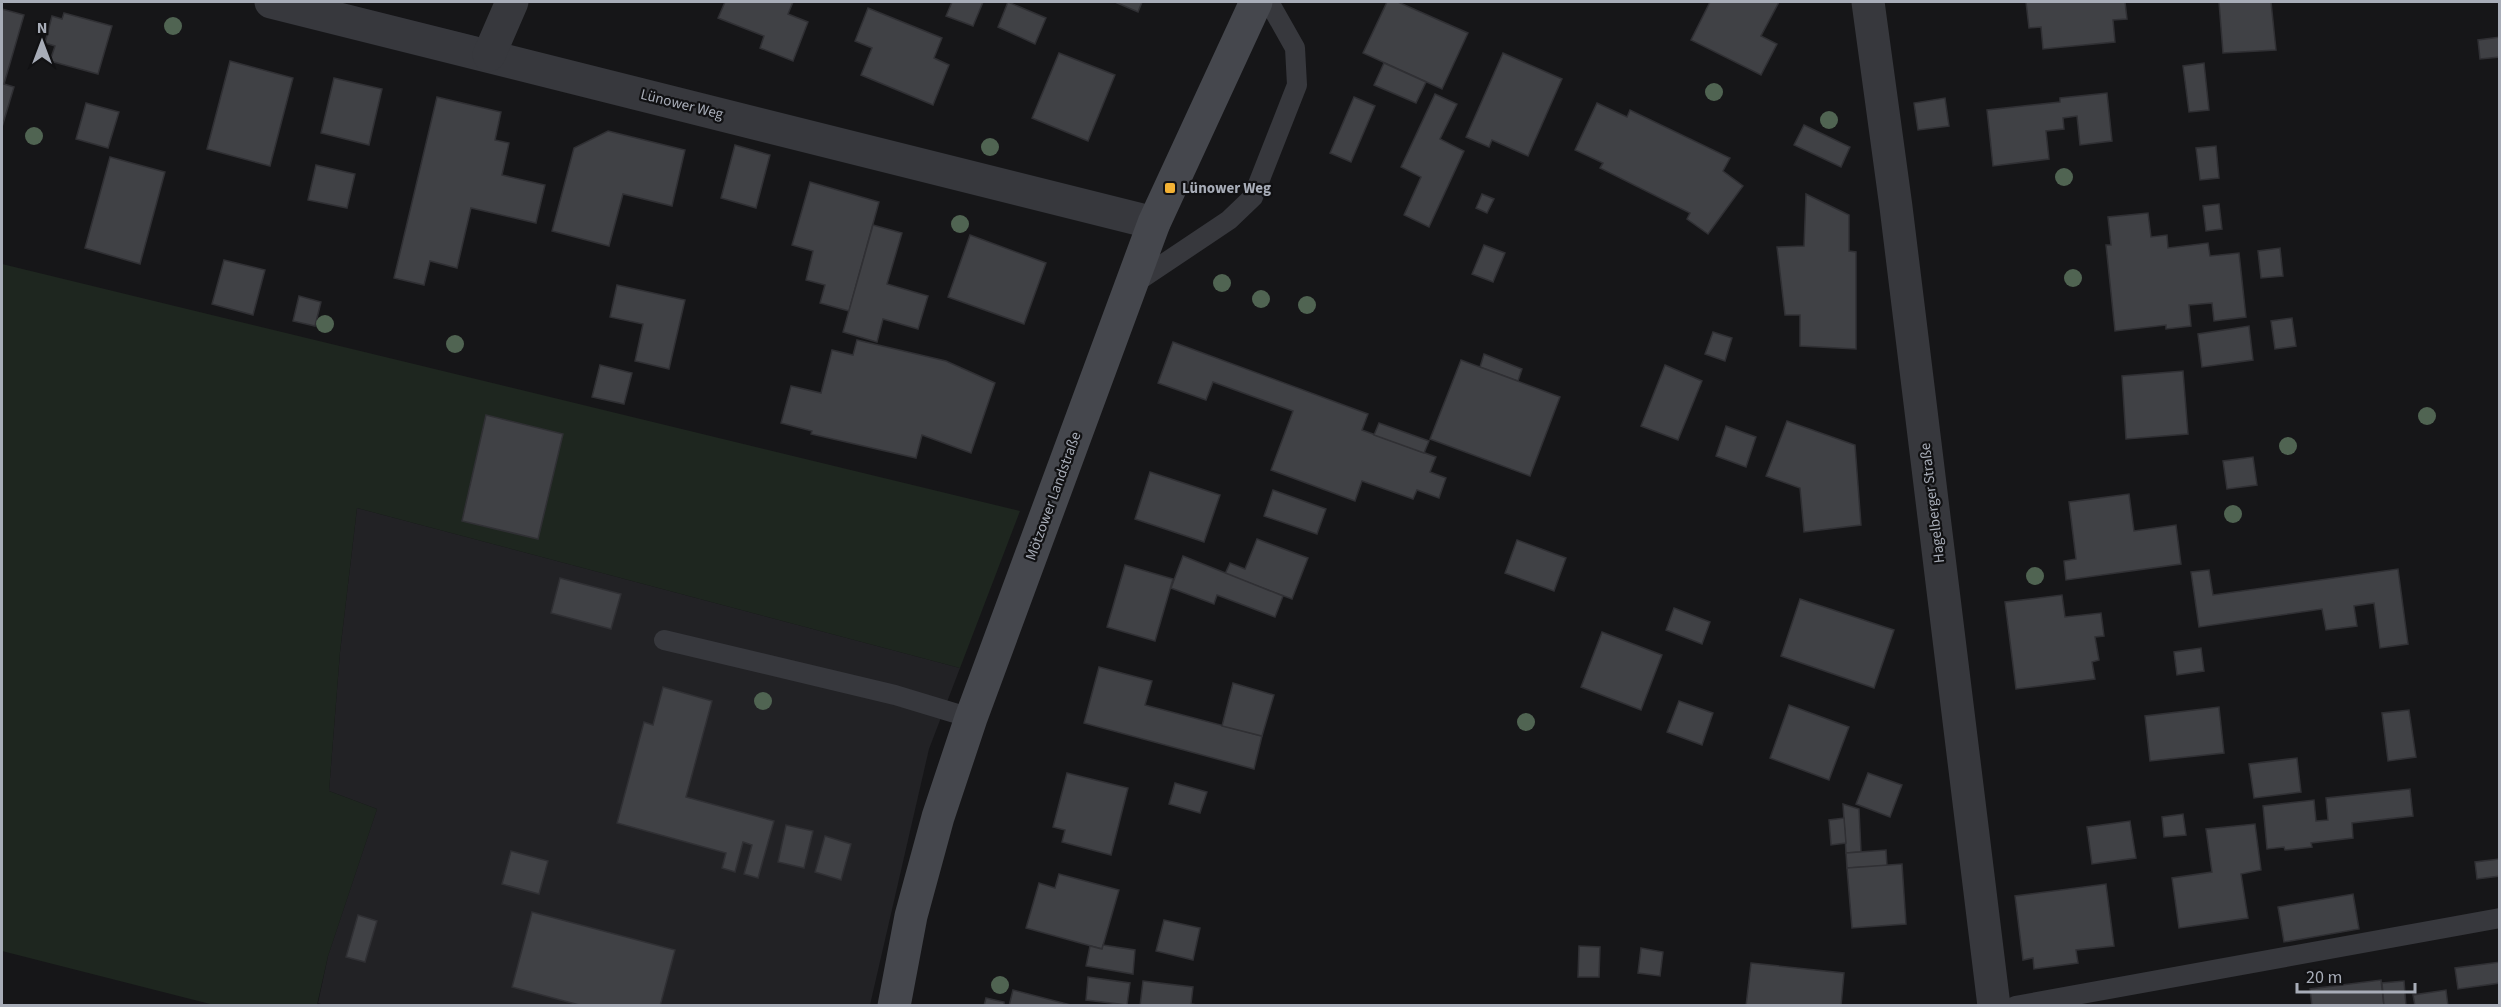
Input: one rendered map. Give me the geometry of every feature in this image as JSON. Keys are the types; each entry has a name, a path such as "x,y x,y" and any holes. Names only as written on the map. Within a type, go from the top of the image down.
{"main road":[{"name":"Mötzower Landstraße","path":"894,1005 911,916 938,817 971,718 1154,223 1256,2"}],"street":[{"name":"Lünower Weg","path":"271,2 1154,223"},
{"path":"489,56 512,2"},
{"name":"Hagelberger Straße","path":"1868,2 1896,207 1994,1005"}],"lane":[{"path":"1130,286 1229,220 1253,197 1297,85 1295,48 1269,2"},
{"path":"664,640 895,695 971,718"},
{"path":"2015,1005 2499,918"}],"shaded area":[{"path":"2,264 1020,511 960,668 357,508 340,652 329,791 377,809 328,956 317,1005 214,1005 2,951"},
{"path":"357,508 960,668 929,749 870,1005 327,1006 318,1003 328,956 377,809 329,791 340,652"}],"building":[{"path":"725,2 793,2 788,14 808,22 793,61 760,48 764,36 718,18"},
{"path":"952,2 983,2 973,26 946,16"},
{"path":"1008,2 1046,18 1035,44 998,27"},
{"path":"1115,2 1142,2 1138,12"},
{"path":"1387,2 1398,2 1468,33 1442,89 1363,53"},
{"path":"1710,2 1779,2 1761,36 1777,44 1761,75 1691,40"},
{"path":"2026,2 2125,2 2127,19 2113,20 2115,42 2043,49 2041,27 2029,28"},
{"path":"2219,2 2271,2 2276,50 2223,53"},
{"path":"868,8 942,38 934,58 949,65 933,105 861,75 872,48 855,41"},
{"path":"2,9 24,15 4,84 14,87 2,127"},
{"path":"64,13 112,26 98,74 50,61 55,46 45,43 52,16 62,19"},
{"path":"2500,37 2500,57 2480,59 2478,40"},
{"path":"1059,53 1115,75 1088,141 1032,118"},
{"path":"1503,53 1562,79 1528,156 1492,140 1489,147 1466,137"},
{"path":"230,61 293,78 270,166 207,149"},
{"path":"1384,63 1426,82 1416,103 1374,85"},
{"path":"2204,63 2209,110 2189,112 2183,66"},
{"path":"334,78 382,89 369,145 321,133"},
{"path":"2107,93 2112,141 2080,145 2077,116 2063,118 2064,129 2046,131 2049,159 1993,166 1987,110 2060,102 2060,98"},
{"path":"1435,94 1457,104 1440,139 1464,151 1429,227 1404,215 1421,177 1401,167"},
{"path":"437,97 501,112 495,140 509,143 502,175 545,185 536,223 471,208 457,268 430,261 424,285 394,278"},
{"path":"1354,97 1375,106 1351,162 1330,153"},
{"path":"1945,98 1949,126 1918,130 1914,103"},
{"path":"86,103 119,112 108,148 76,139"},
{"path":"1597,103 1627,117 1630,110 1730,158 1723,171 1743,186 1708,234 1687,219 1690,213 1600,168 1603,163 1575,150"},
{"path":"1804,125 1850,147 1841,167 1794,145"},
{"path":"608,131 685,150 672,206 623,194 609,246 552,231 574,148"},
{"path":"735,145 770,155 756,208 721,198"},
{"path":"2216,146 2219,178 2200,180 2196,148"},
{"path":"110,157 165,172 140,264 85,248"},
{"path":"316,165 355,174 347,208 308,200"},
{"path":"810,182 879,202 849,311 820,303 825,285 806,280 813,251 792,245"},
{"path":"1482,194 1494,199 1487,213 1476,208"},
{"path":"1806,194 1849,215 1849,251 1856,252 1856,349 1800,346 1800,315 1785,315 1777,247 1804,246"},
{"path":"2219,204 2222,229 2206,231 2203,206"},
{"path":"2148,213 2151,237 2167,235 2168,248 2208,243 2210,256 2239,253 2246,317 2214,321 2212,303 2189,305 2191,326 2166,329 2166,325 2115,331 2106,245 2111,245 2108,217"},
{"path":"873,225 902,233 887,284 928,296 918,329 883,319 877,342 843,332"},
{"path":"970,235 1046,263 1024,324 948,297"},
{"path":"1484,245 1505,253 1493,282 1472,274"},
{"path":"2280,248 2283,276 2261,278 2258,251"},
{"path":"224,260 265,270 253,315 212,304"},
{"path":"617,285 685,300 669,369 635,361 643,324 610,317"},
{"path":"299,296 321,302 315,326 293,321"},
{"path":"2292,318 2296,346 2275,349 2271,321"},
{"path":"2249,326 2253,360 2202,367 2198,334"},
{"path":"1713,332 1732,338 1725,361 1705,354"},
{"path":"857,340 946,361 995,383 971,453 922,435 916,458 811,434 812,431 781,423 791,386 821,393 832,350 853,355"},
{"path":"1173,342 1368,414 1362,430 1436,457 1430,472 1446,478 1439,498 1417,490 1413,499 1362,481 1355,501 1271,470 1293,411 1213,382 1206,400 1158,383"},
{"path":"1484,354 1522,369 1518,381 1480,367"},
{"path":"1461,360 1560,397 1530,476 1430,439"},
{"path":"600,365 632,373 624,404 592,397"},
{"path":"1665,365 1702,381 1678,440 1641,426"},
{"path":"2183,371 2188,434 2126,439 2122,376"},
{"path":"486,415 563,434 538,539 462,521"},
{"path":"1787,421 1855,445 1861,525 1804,532 1800,488 1766,476"},
{"path":"1379,423 1429,441 1424,453 1374,435"},
{"path":"1726,426 1756,437 1746,467 1716,456"},
{"path":"2253,457 2257,485 2227,489 2223,461"},
{"path":"1150,472 1220,495 1204,542 1135,519"},
{"path":"1273,490 1326,509 1317,534 1264,516"},
{"path":"2129,494 2134,531 2176,525 2181,564 2066,580 2064,561 2076,559 2069,502"},
{"path":"1257,539 1308,558 1292,599 1225,574 1230,563 1245,569"},
{"path":"1517,540 1566,558 1554,591 1505,573"},
{"path":"1183,556 1283,596 1275,617 1217,595 1214,604 1171,588"},
{"path":"1125,565 1173,579 1155,641 1107,627"},
{"path":"2398,569 2408,644 2380,648 2374,603 2354,606 2357,626 2326,630 2322,609 2199,627 2191,572 2209,570 2213,595"},
{"path":"560,578 621,594 611,629 551,613"},
{"path":"2062,595 2065,617 2101,613 2104,636 2095,637 2099,660 2092,662 2095,679 2016,689 2005,602"},
{"path":"1800,599 1894,630 1874,688 1781,656"},
{"path":"1674,608 1710,622 1702,644 1666,630"},
{"path":"1602,632 1662,655 1641,710 1581,687"},
{"path":"2201,648 2204,671 2177,675 2174,652"},
{"path":"1099,667 1152,681 1145,705 1262,736 1254,769 1084,723"},
{"path":"1233,683 1274,695 1262,736 1222,726"},
{"path":"663,687 712,701 686,797 774,821 758,878 744,874 752,845 743,842 735,872 722,868 726,853 617,823 644,722 653,725"},
{"path":"1679,701 1713,713 1702,745 1667,732"},
{"path":"1789,705 1849,727 1829,780 1770,758"},
{"path":"2219,707 2224,753 2150,761 2145,716"},
{"path":"2409,710 2416,757 2388,761 2382,713"},
{"path":"2297,758 2301,792 2254,798 2249,764"},
{"path":"1067,773 1128,788 1111,855 1062,842 1065,830 1053,827"},
{"path":"1868,773 1902,785 1890,817 1856,804"},
{"path":"1175,783 1207,792 1200,813 1169,804"},
{"path":"2410,789 2413,816 2352,823 2353,838 2311,843 2312,847 2267,849 2263,806 2314,800 2316,821 2328,820 2326,798"},
{"path":"1843,804 1859,809 1861,852 1846,853"},
{"path":"2183,814 2186,835 2164,837 2162,817"},
{"path":"1844,818 1846,843 1831,845 1829,820"},
{"path":"2130,821 2136,858 2092,864 2087,827"},
{"path":"2255,824 2261,870 2241,874 2248,918 2179,928 2172,878 2212,872 2206,829"},
{"path":"786,825 813,831 804,868 778,862"},
{"path":"825,836 851,844 841,880 815,872"},
{"path":"1886,850 1887,866 1847,868 1846,853"},
{"path":"511,851 548,861 539,894 502,884"},
{"path":"2499,859 2500,876 2477,879 2475,862"},
{"path":"1902,864 1906,924 1852,928 1847,868"},
{"path":"1059,874 1119,890 1102,949 1026,928 1039,883 1055,888"},
{"path":"2106,884 2114,946 2076,950 2078,963 2034,969 2033,958 2023,960 2015,896"},
{"path":"2353,894 2359,929 2284,942 2278,907"},
{"path":"532,912 675,950 660,1006 583,1006 512,987"},
{"path":"358,915 377,921 365,962 346,957"},
{"path":"1164,920 1200,928 1193,960 1156,951"},
{"path":"1103,945 1135,950 1133,974 1086,966 1090,946 1102,949"},
{"path":"1579,946 1600,947 1599,977 1578,977"},
{"path":"1641,948 1663,952 1660,976 1638,973"},
{"path":"2500,962 2500,983 2458,989 2455,968"},
{"path":"1751,963 1844,973 1841,1006 1746,1006"},
{"path":"1088,977 1130,983 1127,1005 1086,1000"},
{"path":"2381,980 2384,1006 2312,1006 2310,989"},
{"path":"1143,981 1193,987 1191,1004 1203,1006 1140,1006"},
{"path":"2404,981 2406,1006 2384,1006 2382,983"},
{"path":"1013,990 1071,1005 1071,1006 1009,1006"},
{"path":"2446,990 2448,1006 2415,1006 2413,995"},
{"path":"986,998 1004,1002 1004,1006 984,1006"}],"place":[{"name":"Lünower Weg","path":"1170,188"}]}
